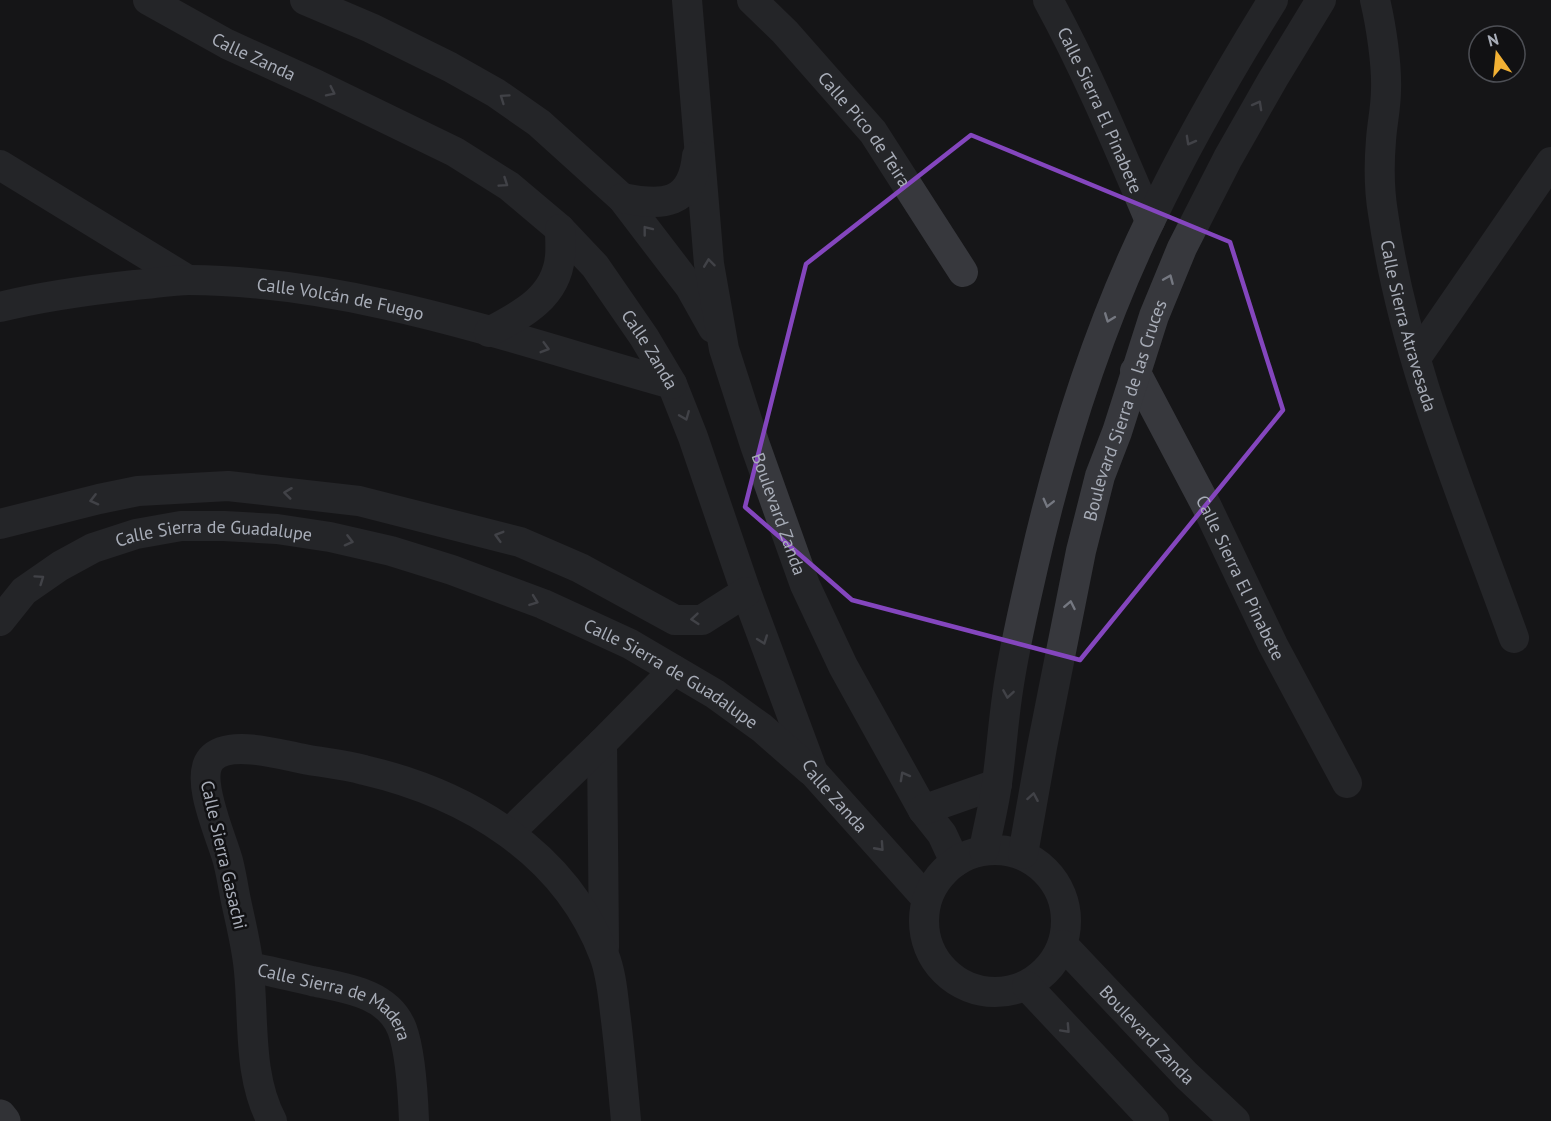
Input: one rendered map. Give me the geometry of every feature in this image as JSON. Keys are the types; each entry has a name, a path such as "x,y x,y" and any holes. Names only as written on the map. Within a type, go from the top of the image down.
{"main road":[{"path":"0,1116 4,1121"}],"street":[{"name":"Calle Zanda","path":"148,0 227,44 327,89 455,152 509,186 560,229 595,266 644,337 672,384 813,772 926,898"},
{"path":"306,0 381,33 496,93 539,123 622,198 690,287 724,349"},
{"path":"622,198 649,203 667,202 681,194 692,180 699,132 687,0"},
{"name":"Calle Pico de Teira","path":"752,0 786,32 873,132 963,272"},
{"name":"Calle Sierra El Pinabete","path":"1048,0 1103,111 1150,221"},
{"path":"984,850 997,784 1007,695 1033,566 1077,402 1150,221 1185,151 1240,52 1273,0"},
{"name":"Boulevard Sierra de las Cruces","path":"1023,854 1081,551 1100,476 1117,432 1154,316 1182,248 1272,78 1321,0"},
{"name":"Calle Sierra Atravesada","path":"1375,0 1386,90 1380,141 1379,176 1390,254 1416,358 1436,422 1514,638"},
{"name":"Boulevard Zanda","path":"699,132 709,264 724,349 755,446 805,585 843,666 923,810 942,834 955,862"},
{"path":"1416,358 1551,162"},
{"path":"0,165 188,280"},
{"path":"489,332 523,314 541,299 561,259 560,229"},
{"name":"Calle Volcán de Fuego","path":"0,307 50,296 188,280 276,285 352,297 489,332 672,384"},
{"name":"Calle Sierra El Pinabete","path":"1135,371 1207,507 1273,645 1347,783"},
{"path":"0,524 138,491 228,486 359,501 520,542 580,568 675,620 702,620 746,592"},
{"name":"Calle Sierra de Guadalupe","path":"0,621 24,591 60,566 93,548 136,534 181,526 277,530 330,537 391,551 452,570 543,604 630,644 734,707 813,772"},
{"path":"452,570 465,527"},
{"path":"510,832 674,670"},
{"name":"Calle Sierra Gasachi","path":"602,743 605,956"},
{"name":"Calle Sierra Gasachi","path":"272,1121 258,1083 249,967 229,863 205,784 206,768 210,760 218,753 233,749 245,749 363,769 392,777 419,786 486,817 510,832 565,885 586,916 605,956 612,984 626,1121"},
{"path":"923,810 997,784"},
{"path":"984,850 1023,854 1046,869 1061,892 1067,918 1063,945 1049,969 1027,986 999,993 971,990 947,975 930,953 922,926 926,898 940,874 955,862 984,850"},
{"name":"Boulevard Zanda","path":"1063,945 1186,1075 1235,1121"},
{"name":"Calle Sierra de Madera","path":"249,967 361,992 381,1003 393,1014 402,1029 404,1038 414,1121"},
{"path":"1027,986 1137,1106 1154,1121"}],"highlighted area":[{"path":"971,135 1230,242 1283,410 1080,660 852,600 745,507 806,264"}]}
